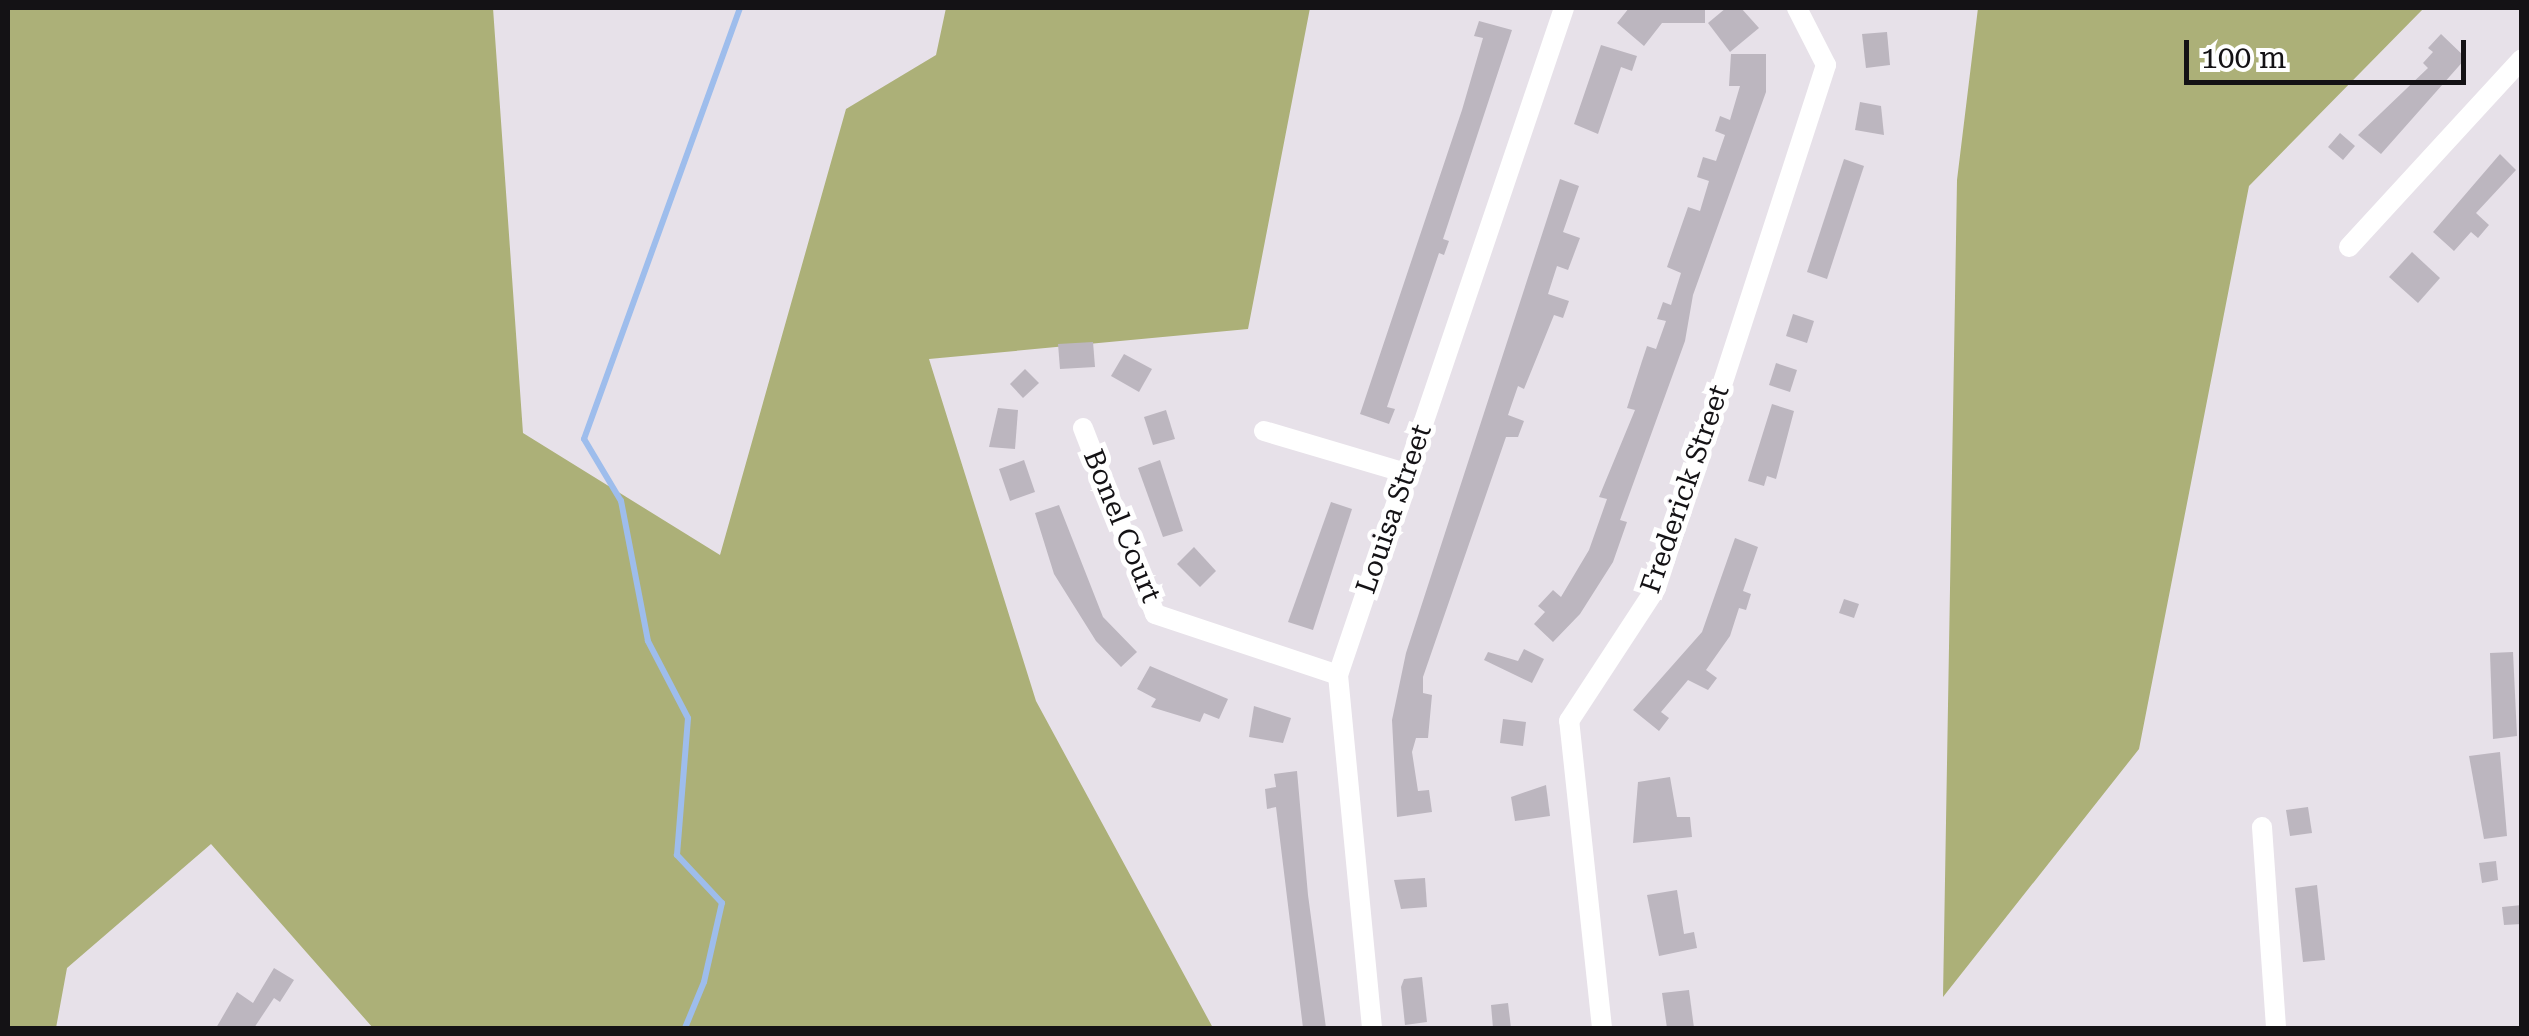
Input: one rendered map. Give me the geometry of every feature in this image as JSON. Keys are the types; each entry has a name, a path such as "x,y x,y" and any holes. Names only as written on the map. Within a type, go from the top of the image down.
{"street":[{"name":"Louisa Street","path":"1372,1028 1338,675 1564,8"},
{"name":"Frederick Street","path":"1602,1028 1570,721 1656,588 1826,65 1797,8"},
{"path":"2349,248 2522,59"},
{"name":"Bonel Court","path":"1083,428 1155,614 1338,675"},
{"path":"1264,431 1406,473"},
{"path":"2262,827 2276,1028"}],"green space":[{"path":"8,8 493,8 523,433 720,555 846,109 936,55 946,8 1310,8 1248,329 929,359 1036,701 1213,1028 373,1028 211,844 67,968 56,1028 8,1028"},
{"path":"1978,8 2424,8 2249,186 2139,749 1943,997 1957,180"}],"building":[{"path":"1629,8 1705,8 1705,23 1662,23 1644,46 1617,23"},
{"path":"1726,8 1741,8 1759,28 1730,52 1708,23"},
{"path":"1479,21 1512,30 1443,239 1449,241 1444,255 1439,253 1387,407 1395,409 1389,424 1360,414 1462,110 1483,38 1474,36"},
{"path":"1887,32 1890,65 1866,68 1862,34"},
{"path":"2441,34 2466,58 2381,154 2358,135 2428,68 2423,63 2433,52 2428,48"},
{"path":"1601,45 1637,56 1632,71 1621,67 1598,134 1574,124"},
{"path":"1731,54 1766,54 1766,92 1693,295 1685,341 1620,520 1627,522 1613,562 1580,614 1553,642 1534,624 1545,612 1538,606 1553,590 1561,597 1589,550 1607,499 1599,497 1635,410 1627,408 1642,361 1647,346 1656,349 1666,321 1657,319 1663,302 1671,305 1681,273 1667,267 1688,207 1700,211 1709,181 1697,177 1703,157 1716,161 1725,135 1715,131 1720,116 1730,120 1740,86 1729,86"},
{"path":"1860,102 1881,106 1884,135 1855,130"},
{"path":"2340,133 2355,146 2343,160 2328,147"},
{"path":"2500,154 2516,170 2476,213 2489,225 2478,238 2471,232 2454,251 2433,232"},
{"path":"1844,159 1864,166 1827,279 1807,272"},
{"path":"1560,179 1579,186 1563,232 1580,238 1568,270 1557,266 1548,294 1569,301 1563,318 1554,315 1524,389 1518,386 1508,415 1524,421 1518,437 1506,437 1423,677 1423,693 1432,695 1428,738 1416,738 1412,752 1418,791 1429,790 1432,812 1397,817 1392,720 1406,653"},
{"path":"2412,252 2440,278 2418,303 2389,277"},
{"path":"1793,314 1814,321 1807,343 1786,336"},
{"path":"1093,342 1095,367 1060,369 1058,344"},
{"path":"1124,354 1152,369 1139,392 1111,376"},
{"path":"1776,363 1797,370 1790,392 1769,385"},
{"path":"1025,369 1039,383 1023,398 1010,384"},
{"path":"1772,404 1794,411 1776,479 1767,476 1764,486 1748,481"},
{"path":"998,408 1018,410 1015,449 989,447"},
{"path":"1166,410 1175,439 1153,445 1144,417"},
{"path":"1024,460 1035,492 1010,501 999,469"},
{"path":"1160,460 1183,531 1163,537 1138,468"},
{"path":"1331,502 1352,509 1313,630 1288,622"},
{"path":"1059,505 1103,617 1137,652 1121,667 1096,641 1054,574 1035,513"},
{"path":"1735,538 1758,547 1743,591 1751,594 1746,610 1739,608 1730,636 1706,670 1717,678 1708,690 1688,680 1661,712 1669,718 1659,731 1633,710 1702,632"},
{"path":"1194,547 1216,571 1200,587 1177,564"},
{"path":"1844,599 1859,604 1854,618 1839,613"},
{"path":"1524,649 1544,659 1532,683 1484,660 1488,652 1518,661"},
{"path":"2513,652 2517,736 2493,739 2490,653"},
{"path":"1150,666 1228,699 1219,719 1204,713 1200,722 1151,707 1156,699 1137,689"},
{"path":"1254,706 1291,718 1283,743 1249,737"},
{"path":"1503,719 1526,722 1523,746 1500,743"},
{"path":"2500,752 2507,836 2484,839 2469,756"},
{"path":"1297,771 1326,1028 1303,1028 1276,807 1267,809 1265,789 1276,787 1274,774"},
{"path":"1670,777 1677,817 1690,817 1692,837 1633,843 1638,782"},
{"path":"1546,785 1550,816 1515,821 1511,797"},
{"path":"2308,807 2312,833 2290,836 2286,810"},
{"path":"2496,861 2498,880 2482,883 2479,863"},
{"path":"1425,878 1427,907 1401,909 1394,880"},
{"path":"2317,885 2325,960 2303,962 2295,888"},
{"path":"1677,890 1684,934 1694,932 1697,948 1659,956 1647,895"},
{"path":"2522,905 2522,924 2504,925 2502,907"},
{"path":"274,968 294,980 280,1002 274,998 254,1028 216,1028 237,992 253,1003"},
{"path":"1422,977 1427,1022 1405,1025 1401,987 1404,979"},
{"path":"1689,990 1694,1028 1667,1028 1662,993"},
{"path":"1508,1003 1511,1028 1493,1028 1491,1005"}],"waterway":[{"path":"685,1028 704,982 722,903 677,855 688,718 648,641 621,501 584,439 740,8"}]}
